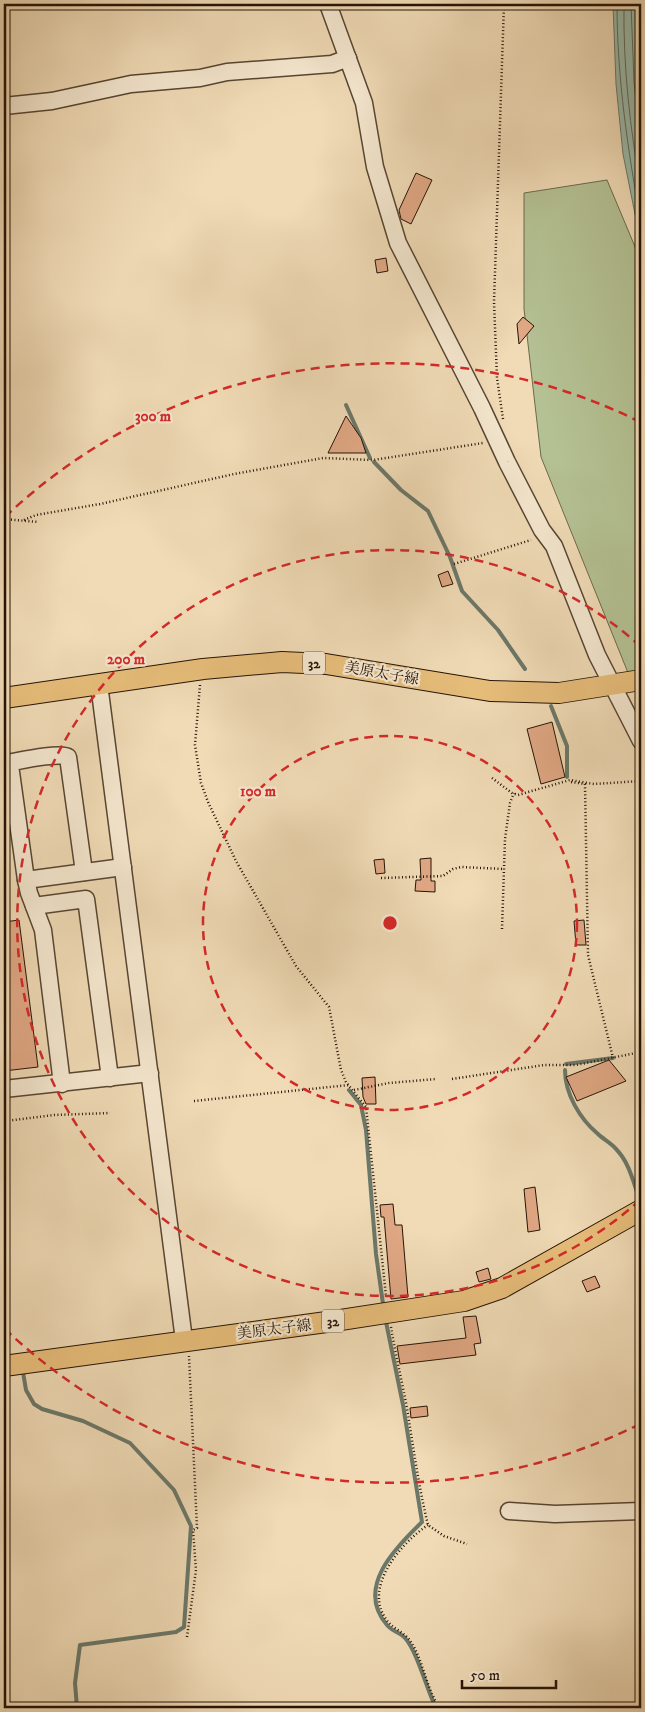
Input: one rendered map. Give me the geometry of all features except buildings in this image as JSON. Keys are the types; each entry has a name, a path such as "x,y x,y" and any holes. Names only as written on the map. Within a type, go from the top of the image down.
{"main road":[{"name":"美原太子線","path":"4,698 203,669 282,662 326,664 490,691 559,693 625,682"},
{"name":"美原太子線","path":"4,1366 464,1301 502,1288 641,1210"}],"street":[{"path":"328,4 364,103 375,167 398,242 542,530 554,546 597,655 625,682 641,741"},
{"path":"4,106 52,101 131,84 200,78 227,72 332,64 348,58"},
{"path":"99,684 184,1340"},
{"path":"62,1084 43,930 26,880 7,760 62,755 68,757 84,872"},
{"path":"26,880 123,867"},
{"path":"34,906 86,900 110,1078"},
{"path":"4,1089 150,1073"},
{"path":"509,1511 555,1514 641,1511"}],"path":[{"path":"504,4 494,302 497,378 504,423"},
{"path":"24,520 36,515 100,504 234,474 324,458 373,460 497,441"},
{"path":"4,519 38,522"},
{"path":"454,564 536,538"},
{"path":"203,669 196,746 201,783 236,861 256,897 296,966 329,1007 341,1070 349,1085 366,1107 389,1313 397,1368 406,1402 417,1479 428,1525 444,1536 468,1544"},
{"path":"492,778 514,793 523,794 570,780 594,784 641,781"},
{"path":"571,782 585,784 588,956 613,1058"},
{"path":"502,929 505,839 510,803 514,793"},
{"path":"381,878 443,876 452,869 461,867 504,869"},
{"path":"452,1079 544,1065 576,1065 641,1052"},
{"path":"354,1090 389,1083 436,1079"},
{"path":"194,1101 349,1085"},
{"path":"4,1132 6,1121 54,1115 110,1113"},
{"path":"184,1340 189,1357 196,1528 193,1530 196,1570 187,1637"},
{"path":"428,1525 411,1536 406,1542 380,1582 377,1596 379,1607 386,1620 412,1643 434,1700 440,1708"}],"shaded area":[{"path":"607,180 641,261 641,705 541,457 524,309 524,193"}],"water":[{"path":"613,4 641,4 641,244 623,154 616,84"}],"waterway":[{"path":"346,405 370,458"},
{"path":"374,462 401,490 428,511 450,557 462,591 498,630 525,669"},
{"path":"551,706 567,746 567,777"},
{"path":"566,1064 613,1058"},
{"path":"565,1070 568,1088 575,1105 591,1128 620,1154 630,1172 639,1198"},
{"path":"349,1090 361,1105 366,1130 376,1254 383,1304"},
{"path":"386,1322 403,1405 422,1522 401,1544 382,1569 375,1597 378,1611 387,1625 403,1636 409,1644 418,1661 436,1708"},
{"path":"23,1372 26,1390 34,1404 42,1409 83,1421 130,1443 174,1490 191,1526 184,1627 176,1632 80,1645 75,1683 77,1708"}]}
